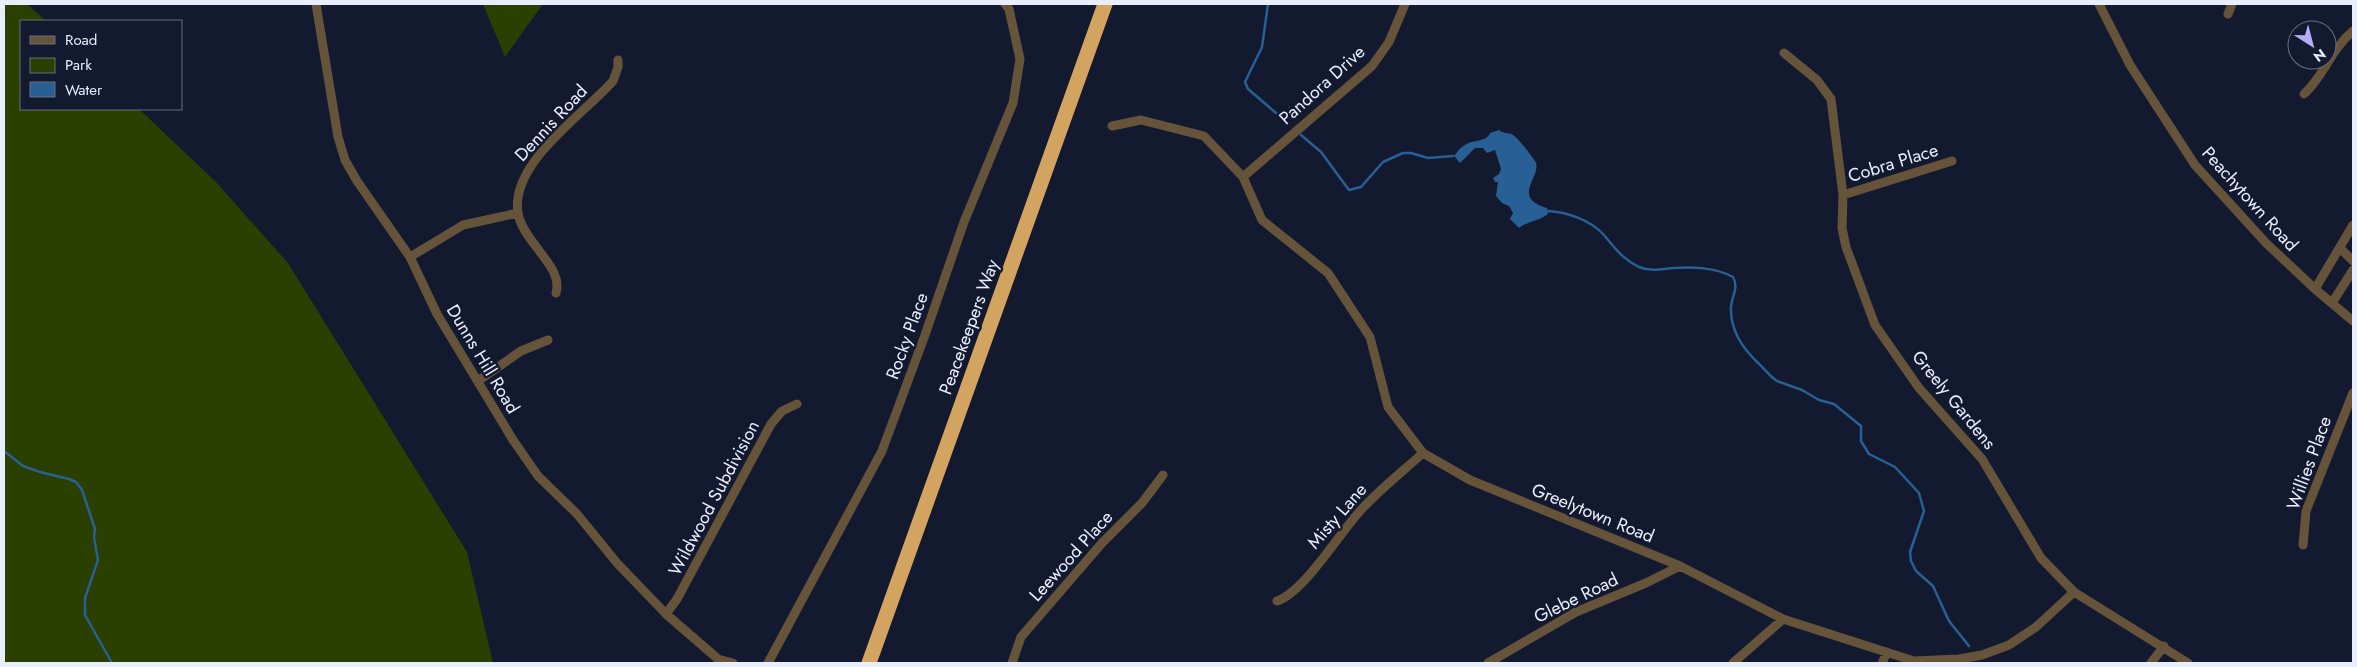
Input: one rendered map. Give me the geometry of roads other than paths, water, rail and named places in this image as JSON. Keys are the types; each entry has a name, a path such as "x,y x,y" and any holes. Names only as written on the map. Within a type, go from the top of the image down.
{"highway":[{"name":"Peacekeepers Way","path":"869,663 1105,4"}],"street":[{"name":"Dunns Hill Road","path":"316,4 328,82 342,152 356,181 410,256 437,314 512,440 534,471 577,514 617,563 666,614 718,658 733,663"},
{"name":"Rocky Place","path":"768,663 882,451 964,222 1012,103 1020,59 1009,10 1005,4"},
{"name":"Pandora Drive","path":"1242,177 1372,66 1388,42 1406,4"},
{"name":"Peachytown Road","path":"2099,4 2130,65 2195,166 2266,243 2314,290 2353,321"},
{"path":"2228,14 2232,4"},
{"path":"2304,94 2320,77 2336,46 2353,31"},
{"name":"Greely Gardens","path":"1784,53 1817,80 1832,99 1843,195 1842,228 1846,247 1875,325 1918,388 1982,459 2041,558 2074,592"},
{"name":"Dennis Road","path":"518,213 521,183 529,167 613,81 617,74 618,60"},
{"name":"Greelytown Road","path":"1112,126 1141,120 1204,136 1242,177 1262,220 1328,273 1370,337 1388,407 1423,453 1470,480 1680,566 1784,619 1914,661 1945,660 1982,655 2009,645 2036,627 2074,592"},
{"name":"Cobra Place","path":"1843,195 1952,161"},
{"path":"410,256 463,225 518,213 526,232 556,276 558,287 556,293"},
{"path":"2314,290 2353,225"},
{"path":"2340,248 2353,261"},
{"path":"2332,304 2353,270"},
{"path":"478,381 521,350 548,340"},
{"name":"Willies Place","path":"2303,546 2304,519 2308,506 2353,393"},
{"name":"Wildwood Subdivision","path":"666,614 677,599 771,424 782,411 797,404"},
{"name":"Misty Lane","path":"1277,601 1288,597 1301,586 1360,511 1423,453"},
{"name":"Leewood Place","path":"1012,663 1021,637 1102,543 1142,503 1163,475"},
{"name":"Glebe Road","path":"1488,663 1576,612 1646,583 1680,566"},
{"path":"2074,592 2164,646 2188,663"},
{"path":"1733,663 1784,619"},
{"path":"2151,663 2164,646"},
{"path":"1882,663 1887,652"}],"water":[{"path":"1499,130 1516,138 1535,161 1537,167 1530,186 1530,198 1547,208 1548,214 1519,228 1510,219 1513,213 1509,206 1502,203 1496,196 1498,182 1495,182 1493,178 1499,174 1501,169 1495,150 1487,153 1483,148 1475,148 1460,163 1454,156 1465,145 1482,140 1490,133"}],"waterway":[{"path":"1268,4 1262,47 1245,82 1248,89 1289,124"},
{"path":"1301,135 1321,152 1349,190 1361,187 1383,162 1403,153 1411,153 1428,158 1453,156"},
{"path":"1548,211 1570,215 1592,225 1603,234 1623,257 1643,269 1704,268 1719,271 1733,277 1735,292 1731,315 1738,338 1752,356 1777,381 1802,390 1819,400 1834,404 1861,426 1861,441 1869,454 1895,467 1919,493 1924,511 1910,552 1911,561 1916,571 1933,586 1949,621 1969,646"},
{"path":"4,451 23,466 69,479 76,482 82,490 95,529 94,537 98,560 85,598 85,615 112,663"}]}
